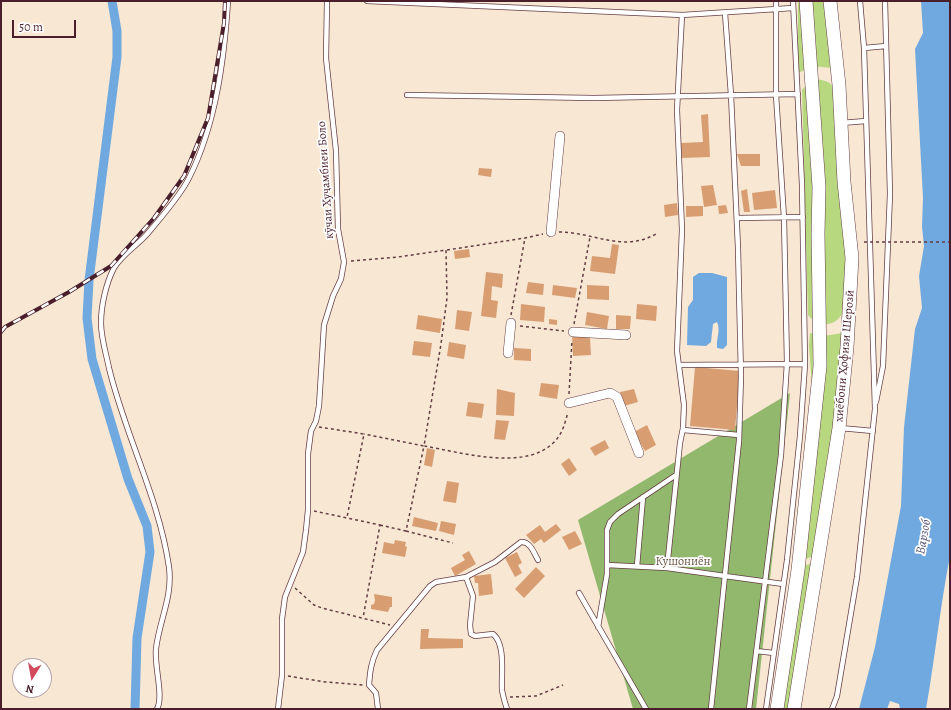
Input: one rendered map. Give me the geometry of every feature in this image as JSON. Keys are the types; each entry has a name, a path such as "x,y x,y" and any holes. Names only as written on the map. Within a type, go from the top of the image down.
{"main road":[{"name":"хиёбони Ҳофизи Шерозӣ","path":"777,709 798,570 820,366 818,234 819,187 806,1"},
{"name":"хиёбони Ҳофизи Шерозӣ","path":"794,709 839,428 847,347 852,258 844,182 841,124 830,1"}],"street":[{"path":"551,232 560,136"},
{"path":"508,353 511,323"},
{"path":"573,332 626,335"},
{"path":"569,403 610,393 614,394 617,397 638,453"}],"lane":[{"path":"157,709 160,702 155,663 156,648 170,592 169,568 152,500 112,381 102,336 102,307 114,268 148,233 188,179 204,142 217,92 224,49 228,1"},
{"name":"кӯчаи Хуҷамбиеи Боло","path":"278,709 282,675 282,619 285,597 303,552 308,510 308,454 319,406 324,325 333,296 341,280 344,262 337,223 338,180 326,58 327,1"},
{"path":"368,1 682,15 794,8"},
{"path":"749,709 781,455 787,363 784,218 776,95 776,1"},
{"path":"766,709 783,584 800,436 805,364 803,217 793,1"},
{"path":"860,1 864,48 875,409"},
{"path":"832,709 837,696 857,577 866,472 883,366 890,194 885,1"},
{"path":"711,709 739,435 742,363 731,95 725,13"},
{"path":"667,568 676,475 683,430 684,405 677,351 682,230 677,117 682,15"},
{"path":"864,48 886,46"},
{"path":"407,95 594,98 798,94"},
{"path":"841,124 866,121"},
{"path":"736,218 803,217"},
{"path":"679,365 742,363 805,364"},
{"path":"839,428 872,432"},
{"path":"683,430 739,435"},
{"path":"598,627 607,564 607,530 610,522 618,514 676,475"},
{"path":"637,566 643,497"},
{"path":"378,709 376,693 369,685 370,672 376,650 430,586 436,582 466,577 495,562 521,542 529,544 538,560"},
{"path":"607,564 667,568 783,584"},
{"path":"466,577 472,596 470,625 471,634 475,636 493,634 501,648 504,698 507,709"},
{"path":"579,593 646,709"},
{"path":"756,651 774,653"}],"path":[{"path":"314,426 500,459 527,457 552,445 564,428 569,403 573,332 590,237"},
{"path":"524,238 510,319 511,323 514,325 573,332"},
{"path":"864,242 950,242"},
{"path":"344,262 398,257 446,250 446,306 442,344 424,446 406,531"},
{"path":"347,517 364,434"},
{"path":"308,510 347,517 453,543"},
{"path":"363,618 380,525"},
{"path":"290,584 314,605 396,626"},
{"path":"282,675 325,682 369,685"},
{"path":"504,698 536,696 563,685"}],"green space":[{"path":"798,1 826,1 830,68 814,66 798,73"},
{"path":"814,80 825,81 834,87 847,257 844,310 837,320 828,324 818,323 808,315 802,90 807,84"},
{"path":"810,333 823,336 843,333 840,397 815,555 804,560 815,428 809,346"},
{"name":"Кушониён","path":"790,393 756,709 633,709 578,520"},
{"path":"814,562 795,709 780,709 804,566"}],"water":[{"name":"Варзоб","path":"921,1 950,1 950,556 926,709 900,709 899,704 890,701 887,709 859,709 875,647 901,506 904,427 915,329 922,308 919,276 924,246 922,227 923,198 915,49 923,33"},
{"path":"699,273 712,273 727,277 727,345 723,349 717,348 719,328 717,322 713,324 711,342 706,346 687,345 688,307 693,300 693,277"}],"building":[{"path":"708,114 710,157 682,158 681,143 703,142 701,115"},
{"path":"737,154 760,154 760,166 741,166"},
{"path":"479,168 492,169 491,177 478,175"},
{"path":"713,185 717,205 704,207 701,186"},
{"path":"747,189 750,212 744,212 741,191"},
{"path":"775,190 777,208 754,210 752,193"},
{"path":"677,203 678,215 665,217 664,205"},
{"path":"726,205 728,213 719,214 718,206"},
{"path":"686,206 703,206 703,216 686,217"},
{"path":"612,244 619,245 615,274 590,271 592,256 610,258"},
{"path":"469,249 470,257 455,259 454,251"},
{"path":"486,272 503,274 502,288 492,286 491,300 498,301 496,318 481,316"},
{"path":"528,282 544,284 543,295 526,293"},
{"path":"553,285 577,288 575,298 552,295"},
{"path":"587,285 609,286 609,300 587,299"},
{"path":"521,304 545,307 544,322 520,320"},
{"path":"637,304 657,306 656,321 636,319"},
{"path":"457,310 472,312 469,331 455,329"},
{"path":"587,312 609,316 607,329 585,325"},
{"path":"418,315 442,319 440,333 416,329"},
{"path":"616,315 631,316 630,329 616,329"},
{"path":"549,319 557,320 557,325 549,324"},
{"path":"572,333 590,337 591,355 573,356"},
{"path":"414,341 432,343 430,357 412,355"},
{"path":"449,342 466,345 464,359 447,356"},
{"path":"514,348 531,349 531,361 514,360"},
{"path":"695,367 740,371 735,430 690,426"},
{"path":"541,383 559,385 557,399 539,396"},
{"path":"497,389 515,393 514,416 496,415"},
{"path":"634,389 638,402 624,406 620,392"},
{"path":"468,402 484,404 482,418 466,416"},
{"path":"496,420 509,421 505,440 494,439"},
{"path":"647,425 656,445 645,451 634,432"},
{"path":"605,440 609,448 595,456 590,448"},
{"path":"427,448 435,450 432,467 424,465"},
{"path":"569,458 577,470 569,476 561,464"},
{"path":"447,481 459,483 456,503 443,501"},
{"path":"414,517 438,523 436,531 412,526"},
{"path":"441,521 456,524 454,535 439,531"},
{"path":"556,524 561,530 544,543 541,539 534,544 526,535 540,525 545,532"},
{"path":"575,531 582,544 569,550 562,537"},
{"path":"395,540 406,542 405,546 407,547 405,557 382,553 384,542 394,544"},
{"path":"469,551 476,564 455,576 451,568 465,560 462,555"},
{"path":"517,552 522,563 518,565 522,573 515,577 505,558"},
{"path":"536,567 545,576 524,598 515,589"},
{"path":"491,574 493,594 479,596 478,583 475,583 474,576"},
{"path":"374,594 392,597 392,607 390,607 388,612 371,609 371,605 374,604 375,600"},
{"path":"421,629 429,629 428,638 463,639 463,648 420,649"}],"waterway":[{"path":"112,1 117,31 117,57 89,280 87,318 92,359 128,479 147,526 150,552 137,638 135,709"}],"railway":[{"path":"1,332 5,327 69,292 111,266 154,218 184,176 208,118 224,23 225,1"}]}
